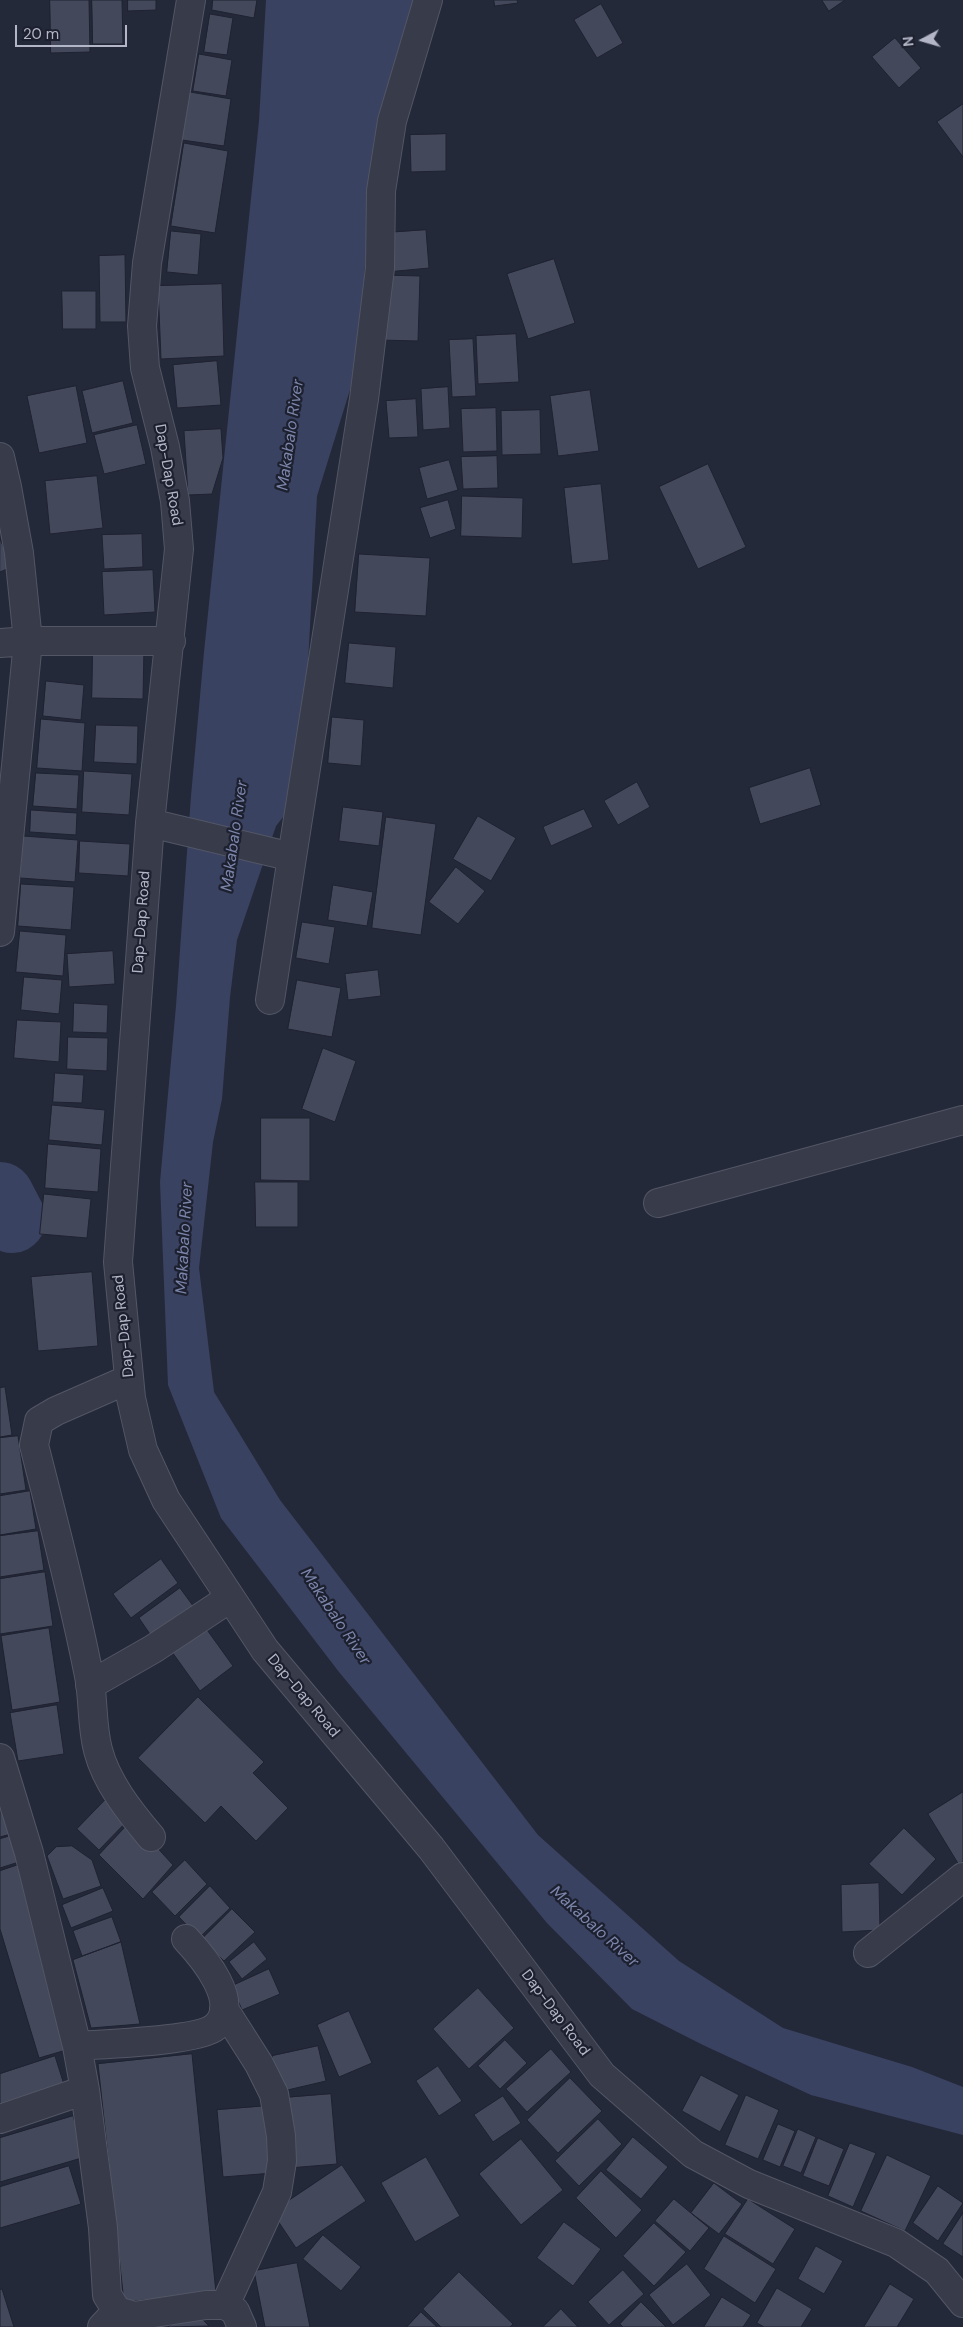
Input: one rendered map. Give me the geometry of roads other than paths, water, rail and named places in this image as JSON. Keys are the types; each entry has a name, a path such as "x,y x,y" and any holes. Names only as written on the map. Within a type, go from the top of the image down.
{"street":[{"name":"Dap-Dap Road","path":"190,0 147,264 142,326 145,368 165,447 175,501 179,549 150,822 118,1262 129,1379 143,1450 166,1500 265,1650 430,1848 602,2075 693,2154 749,2184 896,2242 938,2271 963,2303"},
{"path":"270,1000 282,854 365,389 380,268 381,190 392,121 428,0"},
{"path":"0,456 3,488 19,553 28,641 8,777 0,932"},
{"path":"0,643 28,641 170,642"},
{"path":"150,822 282,854"},
{"path":"658,1203 963,1120"},
{"path":"129,1379 56,1411 39,1421 34,1445 74,1605 90,1685 98,1750 112,1783 151,1837"},
{"path":"90,1685 153,1649 230,1598"},
{"path":"0,1758 29,1853 77,2046 104,2228 110,2319 206,2305 225,2305 235,2311 242,2327"},
{"path":"868,1953 963,1877"},
{"path":"77,2046 184,2038 203,2034 214,2029 220,2022 224,2009 223,1998 215,1975 205,1959 186,1939"},
{"path":"224,2009 259,2064 274,2094 281,2136 282,2161 277,2192 225,2305"},
{"path":"0,2119 85,2090"}],"water":[{"name":"Makabalo River","path":"266,0 418,0 404,38 374,140 358,364 317,496 301,794 276,826 237,940 230,997 222,1099 213,1142 199,1268 214,1392 280,1500 538,1835 679,1961 783,2028 912,2067 963,2087 963,2135 811,2095 703,2045 632,2009 547,1923 339,1672 221,1518 168,1385 160,1182 204,652 259,121"}],"waterway":[{"path":"0,1196 12,1219"}]}
